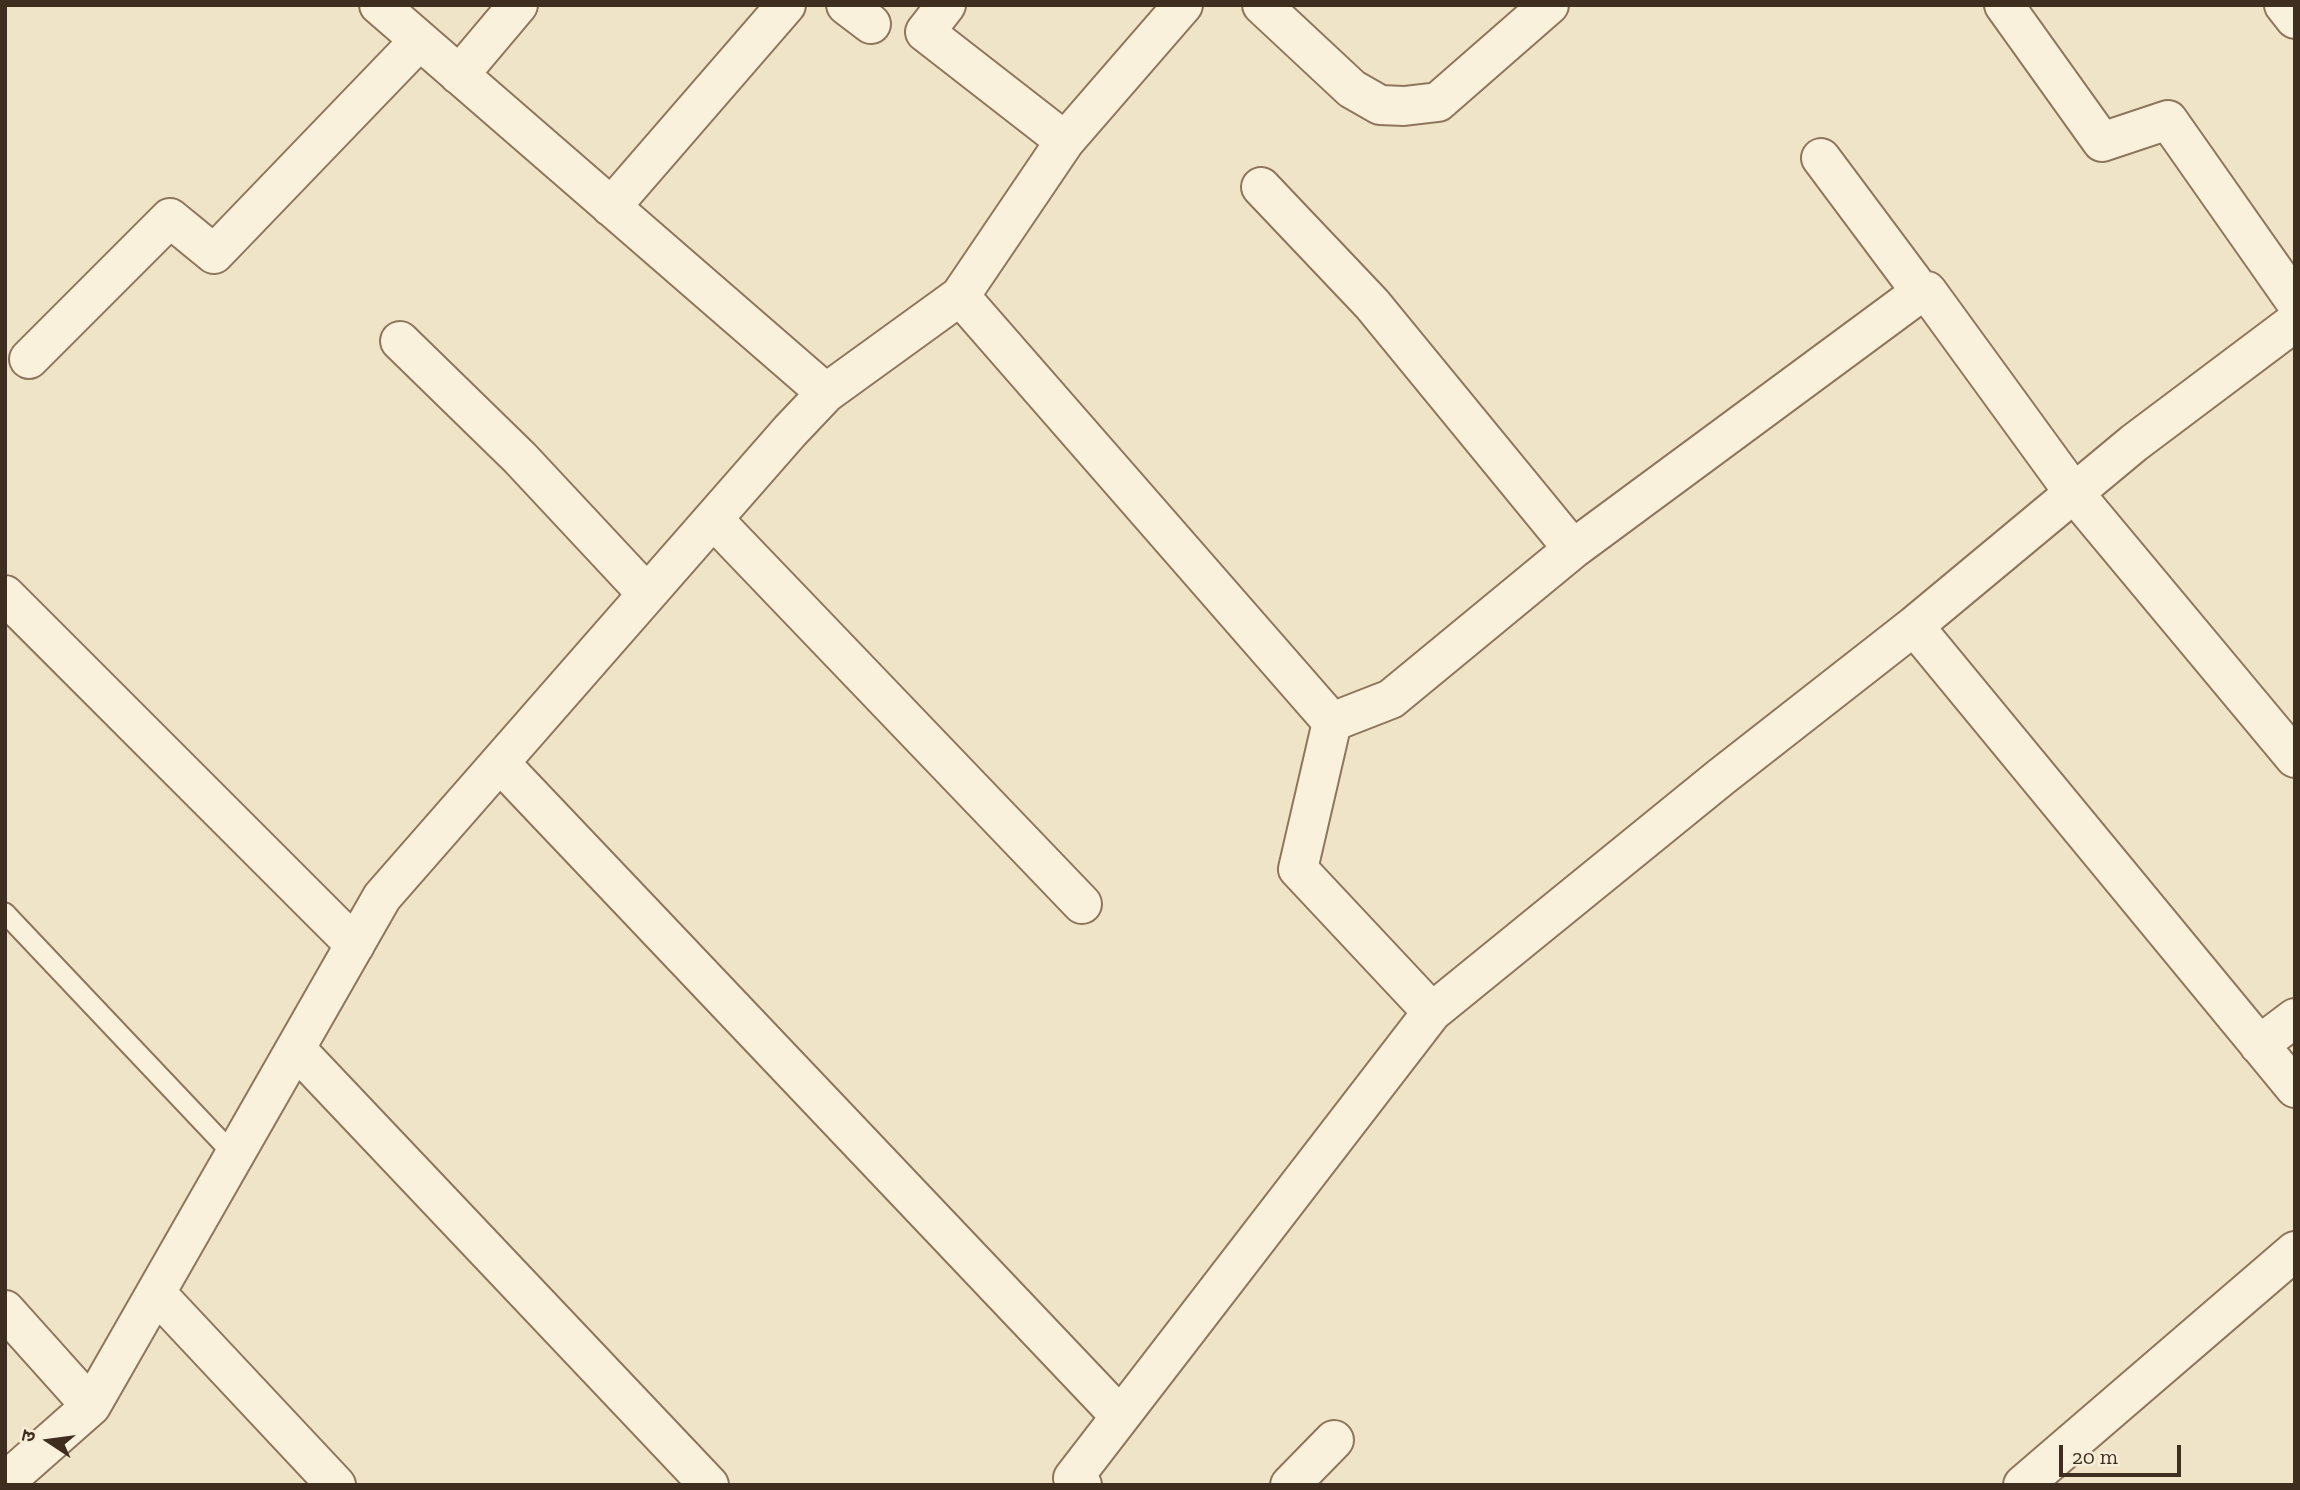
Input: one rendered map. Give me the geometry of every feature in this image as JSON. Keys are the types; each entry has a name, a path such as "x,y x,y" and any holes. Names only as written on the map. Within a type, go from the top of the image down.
{"street":[{"path":"379,5 826,393"},
{"path":"459,75 518,5"},
{"path":"611,207 786,5"},
{"path":"946,5 925,32 1065,141"},
{"path":"5,1482 91,1406 383,897 826,393 960,296 1065,141 1183,5"},
{"path":"1262,5 1352,89 1380,105 1404,106 1438,102 1549,5"},
{"path":"1072,1482 1432,1012 1721,777 1914,626 2134,443 2292,323 2168,120 2102,142 2004,5"},
{"path":"2284,5 2295,19"},
{"path":"29,359 170,218 214,254 419,41"},
{"path":"1821,158 1921,292"},
{"path":"1261,187 1372,304 1573,549"},
{"path":"1332,722 1391,699 1573,549 1921,292 1927,291 2074,493 2295,758"},
{"path":"960,296 1332,722"},
{"path":"400,341 520,458 647,594"},
{"path":"713,519 1082,904"},
{"path":"5,595 355,944"},
{"path":"1914,626 2295,1088"},
{"path":"1332,722 1297,869 1432,1012"},
{"path":"500,763 1120,1416"},
{"path":"2259,1045 2295,1018"},
{"path":"296,1049 709,1485"},
{"path":"2023,1485 2295,1251"},
{"path":"156,1293 336,1485"},
{"path":"5,1310 91,1406"},
{"path":"1290,1485 1334,1440"}],"lane":[{"path":"5,913 235,1156"}]}
